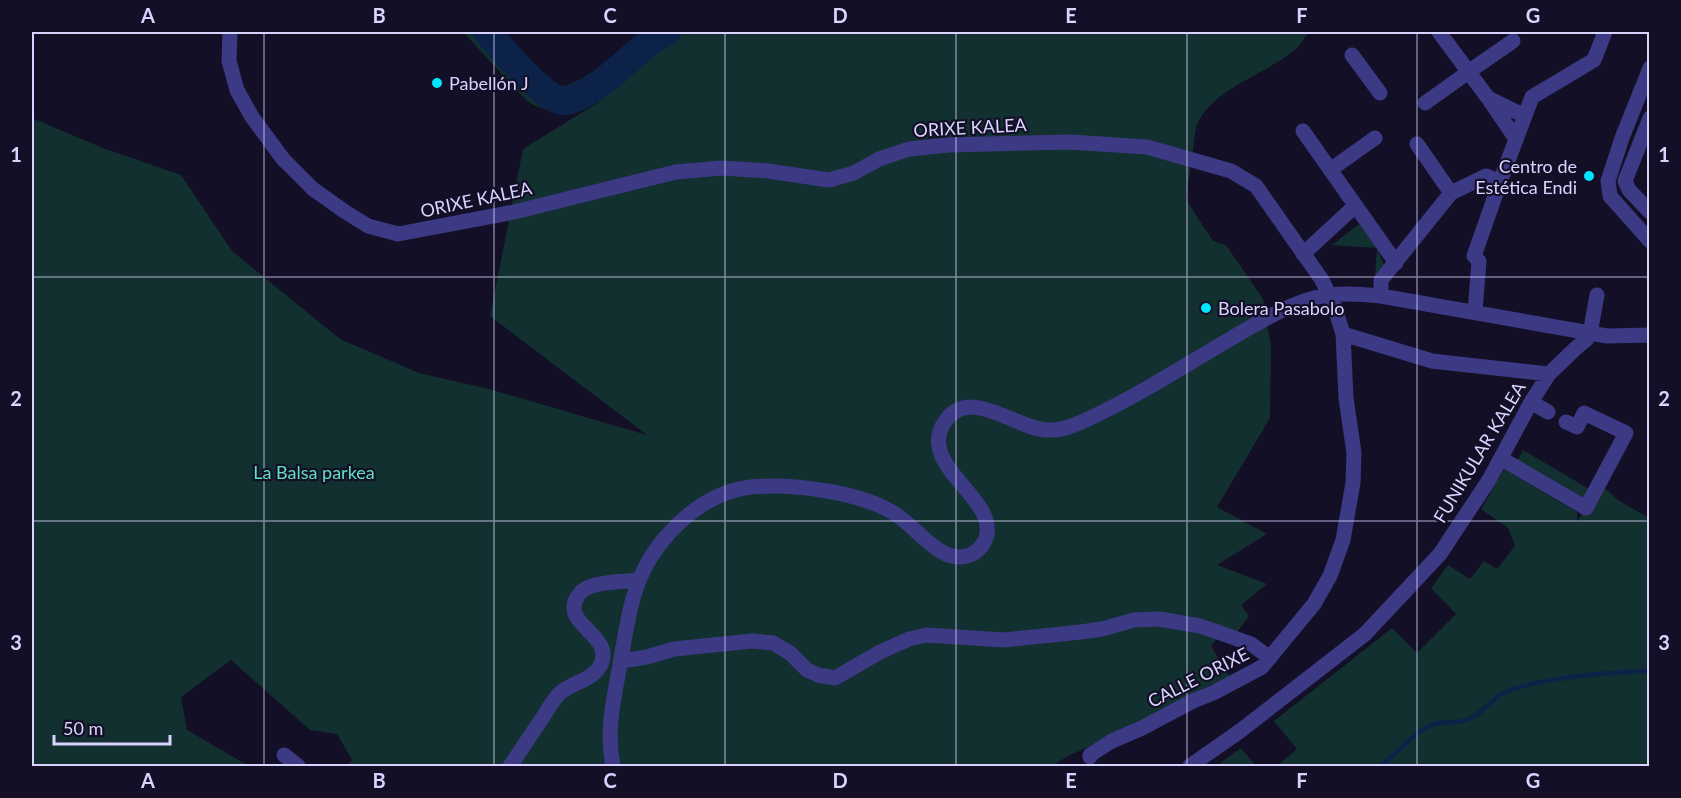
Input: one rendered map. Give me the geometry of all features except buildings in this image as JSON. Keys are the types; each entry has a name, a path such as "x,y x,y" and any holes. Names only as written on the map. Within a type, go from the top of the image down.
{"street":[{"name":"ORIXE KALEA","path":"230,32 229,61 237,90 252,117 283,159 313,189 368,226 398,234 514,212 676,172 722,168 768,171 829,180 854,173 879,159 909,148 1070,142 1147,147 1232,171 1259,189 1322,280 1343,334"},
{"path":"1439,32 1516,139"},
{"path":"1475,312 1479,261 1474,256 1532,97 1593,60 1605,32"},
{"path":"1425,103 1513,41"},
{"path":"1352,54 1380,93"},
{"path":"1650,68 1608,181 1610,196 1650,240"},
{"path":"1488,98 1525,116"},
{"path":"1650,118 1625,181 1629,190 1650,212"},
{"path":"1303,131 1396,263"},
{"path":"1330,170 1374,138"},
{"path":"1417,144 1451,193"},
{"path":"1381,296 1381,280 1451,193 1486,176 1500,182"},
{"path":"1303,254 1355,206"},
{"path":"613,766 610,751 610,722 630,609 639,580 666,538 698,508 724,494 738,489 756,487 802,489 858,496 899,516 946,554 963,557 970,555 983,544 987,529 986,522 978,505 946,464 939,444 943,424 956,410 965,407 985,409 1027,426 1059,430 1088,419 1114,405 1256,323 1313,298 1329,296 1354,294 1381,296 1590,334 1650,335"},
{"path":"1590,334 1597,295"},
{"path":"1343,334 1432,361 1549,374"},
{"name":"CALLE ORIXE","path":"1090,757 1112,741 1263,667 1314,604 1330,576 1343,540 1353,483 1354,453 1346,398 1343,334"},
{"name":"FUNIKULAR KALEA","path":"1190,766 1240,731 1365,634 1440,554 1502,459 1531,402 1549,374 1590,334"},
{"path":"1531,402 1548,412"},
{"path":"1502,459 1586,508 1626,434 1584,413 1576,427 1566,422"},
{"path":"510,766 558,695 570,686 590,677 600,666 602,656 597,637 576,618 574,602 579,593 590,586 639,580"},
{"path":"621,661 647,657 674,649 752,641 773,643 790,653 807,670 818,675 836,678 880,652 909,639 927,635 1004,640 1102,629 1134,620 1160,619 1200,626 1229,636 1251,644 1270,658"},
{"path":"284,754 298,766"}],"green space":[{"name":"La Balsa parkea","path":"463,32 497,32 541,81 558,87 583,78 597,69 641,32 1309,32 1298,47 1286,57 1227,91 1203,113 1196,127 1186,200 1213,241 1226,245 1263,299 1271,347 1270,418 1217,507 1267,534 1217,565 1267,584 1241,605 1249,616 1235,635 1224,630 1211,646 1230,677 1187,696 1051,766 348,766 352,760 337,734 310,730 231,660 181,697 187,730 249,766 32,766 32,118 103,148 181,175 232,251 340,339 419,373 489,389 647,435 490,316 523,149 599,102 562,110 536,106 526,100"},
{"path":"1359,224 1377,248 1332,245"},
{"path":"1377,248 1384,265 1375,278"},
{"path":"1523,450 1589,489 1581,502 1516,463"},
{"path":"1504,469 1577,512 1577,522 1600,484 1618,500 1649,518 1649,766 1277,766 1297,749 1274,721 1392,628 1417,653 1456,614 1431,588 1448,565 1470,579 1484,561 1497,569 1515,546 1508,528 1481,509"},
{"path":"1241,748 1256,766 1216,766"}],"waterway":[{"path":"487,32 536,84 557,99 565,101 596,87 649,42 667,32"},
{"path":"1381,766 1421,731 1435,724 1469,719 1500,695 1513,689 1572,677 1650,671"}],"place":[{"name":"Pabellón J","path":"437,83"},
{"name":"Centro de Estética Endi","path":"1589,176"},
{"name":"Bolera Pasabolo","path":"1206,308"}]}
